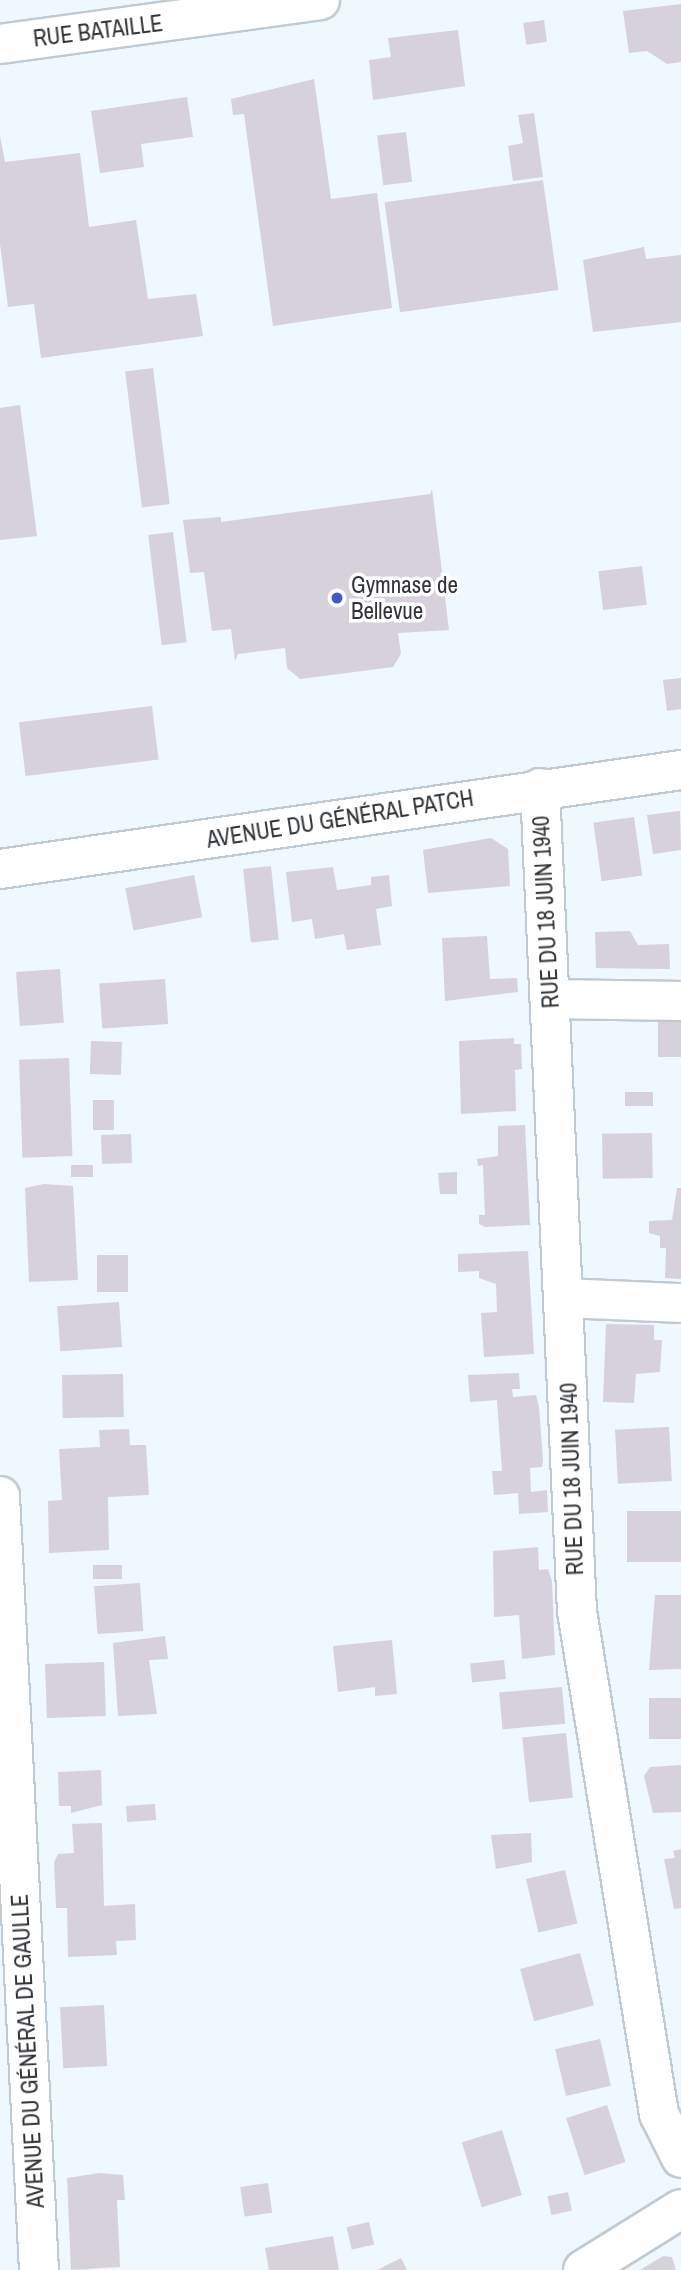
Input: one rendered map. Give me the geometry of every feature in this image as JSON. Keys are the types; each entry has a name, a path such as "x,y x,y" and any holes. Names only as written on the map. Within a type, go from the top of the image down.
{"street":[{"name":"RUE BATAILLE","path":"0,44 320,0"},
{"name":"AVENUE DU GÉNÉRAL PATCH","path":"0,869 540,788 681,770"},
{"name":"RUE DU 18 JUIN 1940","path":"540,788 577,1611 659,2114 681,2158"},
{"path":"550,999 681,1000"},
{"path":"565,1298 681,1303"},
{"name":"AVENUE DU GÉNÉRAL DE GAULLE","path":"0,1496 40,2270"},
{"path":"583,2270 681,2208"}],"building":[{"path":"681,4 681,62 667,64 647,51 629,53 623,11"},
{"path":"544,20 547,42 526,45 523,23"},
{"path":"458,30 465,86 373,100 369,60 391,57 388,38"},
{"path":"314,79 331,199 377,193 392,308 273,326 244,114 233,115 231,99"},
{"path":"187,97 193,137 141,144 144,167 100,173 91,111"},
{"path":"534,113 543,177 513,181 508,146 523,143 518,115"},
{"path":"406,132 412,182 383,185 377,136"},
{"path":"0,136 5,162 80,153 89,227 136,220 148,299 196,294 203,336 41,358 34,304 8,307 0,244"},
{"path":"543,180 558,290 400,312 385,202"},
{"path":"644,247 646,259 681,255 681,322 593,332 583,260"},
{"path":"153,368 170,504 142,507 125,371"},
{"path":"20,405 37,536 0,540 0,408"},
{"name":"Gymnase de Bellevue","path":"432,489 449,630 398,633 401,654 393,667 300,679 287,668 285,648 238,654 235,661 231,629 212,631 204,572 190,573 183,520 221,517 221,522 430,494"},
{"path":"173,532 187,642 162,645 148,535"},
{"path":"642,566 647,605 603,610 598,571"},
{"path":"681,678 681,709 667,711 663,680"},
{"path":"152,706 159,760 26,776 19,722"},
{"path":"680,811 681,850 653,854 647,815"},
{"path":"634,817 642,875 602,881 593,823"},
{"path":"491,838 508,849 510,886 428,893 423,850"},
{"path":"271,866 279,940 251,943 243,869"},
{"path":"333,867 337,890 371,885 371,877 389,875 392,906 376,909 381,945 347,950 344,934 315,939 312,919 292,922 286,872"},
{"path":"194,875 202,917 133,931 125,888"},
{"path":"630,931 638,945 669,944 670,969 596,968 595,932"},
{"path":"487,936 490,979 517,978 518,992 445,1001 442,938"},
{"path":"60,969 64,1023 20,1026 16,972"},
{"path":"165,979 168,1024 102,1028 99,984"},
{"path":"658,1014 681,1014 681,1057 658,1057"},
{"path":"514,1038 514,1044 521,1044 522,1069 515,1070 516,1111 461,1114 459,1041"},
{"path":"91,1041 122,1042 121,1075 90,1074"},
{"path":"69,1058 72,1156 22,1158 19,1060"},
{"path":"625,1092 653,1092 653,1106 625,1106"},
{"path":"93,1100 114,1100 114,1130 93,1130"},
{"path":"525,1125 530,1225 485,1227 479,1224 479,1215 485,1215 483,1165 478,1166 477,1159 498,1156 498,1126"},
{"path":"652,1133 653,1178 603,1179 602,1134"},
{"path":"131,1134 132,1163 102,1164 101,1135"},
{"path":"71,1165 93,1165 93,1177 71,1177"},
{"path":"457,1172 457,1194 440,1194 438,1173"},
{"path":"44,1184 73,1186 78,1280 29,1282 25,1188"},
{"path":"677,1188 681,1188 681,1279 665,1278 666,1248 660,1248 660,1236 649,1233 649,1221 672,1220"},
{"path":"528,1251 534,1354 484,1357 481,1313 497,1312 496,1284 479,1278 479,1271 458,1272 458,1254"},
{"path":"97,1255 128,1255 128,1292 97,1292"},
{"path":"119,1302 122,1347 60,1351 57,1306"},
{"path":"606,1324 654,1325 654,1340 662,1340 660,1372 636,1374 634,1403 603,1402"},
{"path":"519,1373 520,1389 512,1389 513,1397 536,1395 539,1407 543,1460 542,1467 530,1468 531,1492 547,1490 548,1512 519,1514 518,1493 494,1495 492,1471 502,1471 497,1400 470,1402 468,1375"},
{"path":"123,1374 124,1417 63,1418 62,1375"},
{"path":"669,1427 672,1481 618,1484 615,1430"},
{"path":"129,1429 130,1445 146,1445 149,1495 108,1497 109,1550 49,1553 48,1501 62,1500 59,1449 100,1447 99,1430"},
{"path":"627,1511 681,1511 681,1562 627,1562"},
{"path":"538,1547 539,1570 548,1569 552,1581 555,1655 522,1659 519,1615 494,1617 493,1551"},
{"path":"93,1565 122,1565 122,1579 93,1579"},
{"path":"140,1583 143,1631 97,1634 94,1586"},
{"path":"655,1595 681,1595 681,1669 649,1670"},
{"path":"165,1636 168,1659 149,1660 157,1714 118,1716 113,1643"},
{"path":"392,1640 397,1694 375,1696 375,1687 338,1692 333,1646"},
{"path":"504,1660 506,1679 472,1682 470,1664"},
{"path":"104,1662 106,1716 47,1718 45,1664"},
{"path":"562,1687 565,1724 502,1729 499,1692"},
{"path":"649,1698 681,1698 681,1739 649,1739"},
{"path":"566,1733 573,1798 529,1802 522,1738"},
{"path":"681,1765 681,1812 653,1813 644,1776 650,1767"},
{"path":"101,1770 102,1805 71,1813 71,1806 59,1806 58,1772"},
{"path":"155,1804 156,1820 127,1822 126,1806"},
{"path":"102,1823 104,1906 135,1904 136,1940 116,1941 117,1955 68,1957 67,1908 56,1908 54,1862 58,1854 74,1853 72,1824"},
{"path":"531,1833 532,1862 496,1869 491,1835"},
{"path":"681,1849 681,1908 674,1909 664,1859 675,1858 673,1851"},
{"path":"565,1870 577,1924 538,1933 526,1879"},
{"path":"580,1953 594,2005 534,2021 520,1969"},
{"path":"104,2005 107,2066 63,2068 60,2007"},
{"path":"600,2039 611,2086 566,2096 555,2049"},
{"path":"607,2105 626,2162 585,2175 566,2118"},
{"path":"502,2130 522,2195 482,2207 462,2142"},
{"path":"100,2173 123,2175 125,2200 117,2200 120,2267 71,2270 67,2178"},
{"path":"268,2183 272,2213 244,2217 240,2187"},
{"path":"568,2192 572,2211 551,2215 547,2196"},
{"path":"369,2222 374,2244 352,2250 347,2227"},
{"path":"333,2236 339,2270 269,2270 265,2248"},
{"path":"663,2256 672,2257 676,2270 640,2270"},
{"path":"401,2258 407,2270 377,2270"}],"place":[{"name":"Gymnase de Bellevue","path":"337,598"}]}
